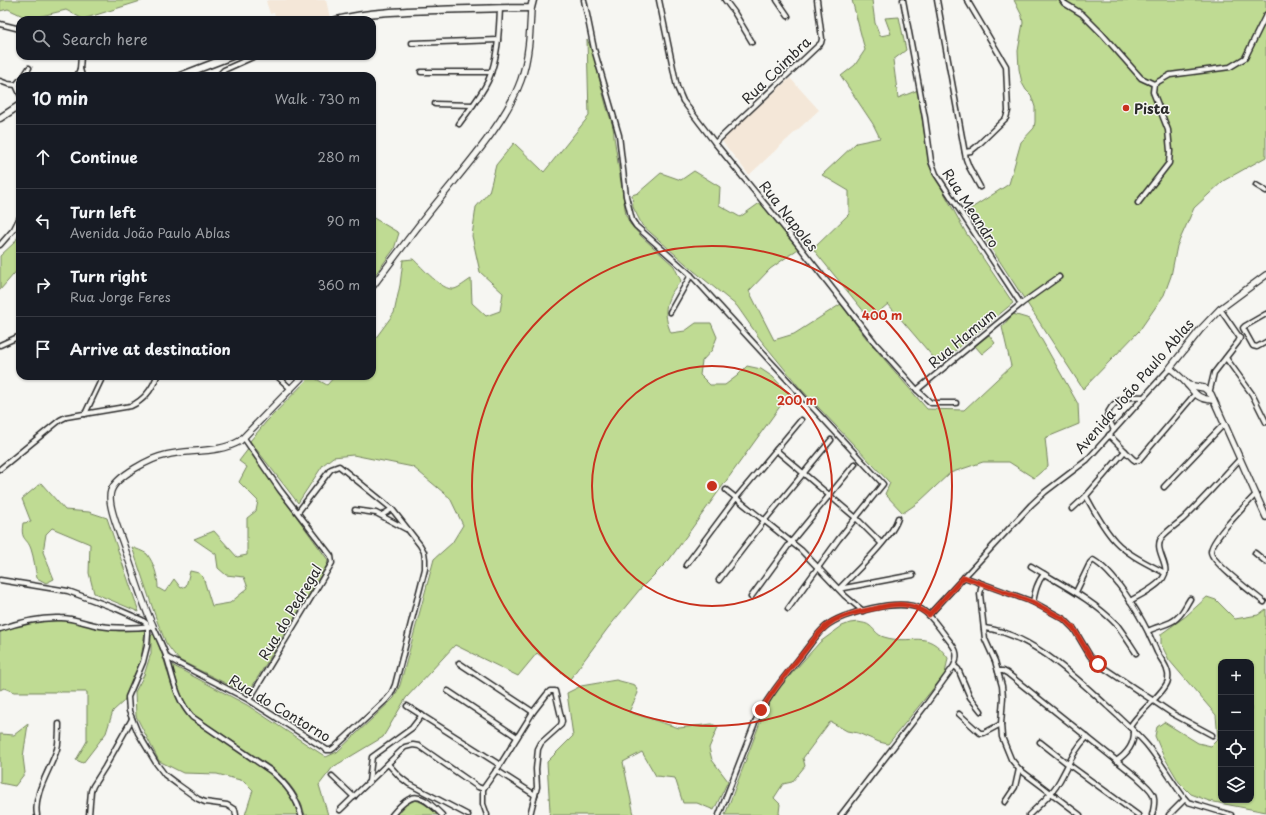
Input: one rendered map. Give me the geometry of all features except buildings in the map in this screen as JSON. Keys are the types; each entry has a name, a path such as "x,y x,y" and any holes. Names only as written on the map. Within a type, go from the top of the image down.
{"main road":[{"path":"357,16 387,12 531,8 533,0"},
{"path":"190,72 222,60"},
{"path":"0,118 16,108"}],"street":[{"path":"584,0 594,49 620,135 626,196 632,220 641,232 691,275 883,484 818,567 788,609"},
{"name":"Rua Napoles","path":"659,0 680,95 715,143 789,232 875,343 917,390 931,403 956,404"},
{"path":"725,0 752,42"},
{"path":"778,0 788,16"},
{"name":"Rua Coimbra","path":"715,143 821,43 822,40 817,0"},
{"name":"Rua Meandro","path":"903,0 925,118 931,161 936,174 1021,304"},
{"path":"937,0 967,164 980,187"},
{"path":"965,152 971,151 976,147 1006,118 1008,111 1006,66 967,0"},
{"path":"1062,0 1064,3 1082,14 1141,78 1154,84"},
{"path":"459,124 486,84 491,72 498,40 500,8"},
{"path":"376,282 467,166 498,123 510,103 521,80 525,67 528,50 531,8"},
{"path":"1154,84 1170,75 1230,67 1245,58 1266,15"},
{"path":"0,24 16,28"},
{"path":"412,42 498,40"},
{"path":"79,72 81,60"},
{"path":"222,72 246,60"},
{"path":"26,72 29,68"},
{"path":"421,72 491,72"},
{"path":"0,81 16,85"},
{"path":"1138,203 1169,163 1170,151 1168,130 1153,92 1154,84"},
{"path":"436,104 473,105"},
{"path":"1256,185 1266,191"},
{"path":"0,245 16,225"},
{"path":"670,312 691,275"},
{"name":"Avenida João Paulo Ablas","path":"929,615 1031,505 1056,482 1081,465 1170,368 1200,330 1220,309 1266,275"},
{"path":"1021,304 1059,278"},
{"name":"Rua Hamum","path":"917,390 1021,304"},
{"path":"1220,309 1240,338 1214,373 1209,392 1210,400 1224,424 1266,517"},
{"path":"1266,314 1243,328 1253,346 1257,347 1266,342"},
{"path":"0,345 15,339"},
{"path":"1226,358 1252,394 1266,422"},
{"path":"1170,368 1195,394 1210,400"},
{"path":"85,414 101,380"},
{"path":"0,469 60,420 73,415 131,406 144,398 155,380"},
{"path":"282,380 291,388"},
{"path":"298,380 244,438 234,445 210,450 180,452 155,458 124,476 115,484 111,489 110,502 151,627 166,657 177,694 186,710 192,717 281,779 296,799 301,815"},
{"path":"1188,385 1204,388 1209,392"},
{"path":"1109,435 1135,460 1138,461 1195,394"},
{"path":"1114,430 1107,416 1109,410 1125,398 1144,397"},
{"path":"686,565 736,498 801,420"},
{"path":"1164,487 1224,424"},
{"name":"Rua do Pedregal","path":"244,438 280,490 331,556 332,563 249,700"},
{"path":"719,580 764,521 831,440"},
{"path":"776,450 856,518 881,543"},
{"path":"1072,509 1086,496 1125,451"},
{"path":"1130,601 1156,585 1163,578 1165,573 1164,564 1160,553 1159,543 1161,538 1166,532 1183,519 1240,459"},
{"path":"751,596 791,542 855,464"},
{"name":"Rua do Contorno","path":"166,657 249,700 322,748 331,750 386,700 391,694 395,685 425,569 424,552 392,509 339,466 331,469 298,512"},
{"path":"726,490 791,542 863,611"},
{"path":"1256,494 1216,538 1211,548 1211,552 1217,562 1264,602"},
{"path":"1086,496 1102,523 1116,542 1136,557 1165,573"},
{"path":"382,515 392,509"},
{"path":"355,510 382,515 408,530"},
{"path":"839,589 881,543 896,524 898,518"},
{"path":"1254,553 1266,562"},
{"path":"1076,592 1086,569 1092,560 1105,569 1130,601 1148,631 1161,660 1166,666 1169,675 1168,681 1153,700 1132,722 1130,727"},
{"path":"1031,566 1076,592 1117,625 1136,653"},
{"path":"1032,602 1036,589 1044,574"},
{"path":"839,589 913,575"},
{"path":"964,577 1032,602 1064,619 1074,629 1090,656 1098,664 1191,725 1212,736"},
{"path":"0,580 58,589 78,594 142,620 151,627"},
{"path":"982,584 980,594 985,639 998,671 1003,697 1001,724 1002,738 1011,759 1019,769 1079,815"},
{"path":"1148,631 1179,617 1190,599"},
{"path":"719,815 756,720 775,688 826,626 837,619 863,611 887,605 908,604 921,609 929,615 957,653 954,666 841,815"},
{"path":"0,629 24,621 43,618 62,618 106,627 151,627"},
{"path":"151,627 144,662 128,697 129,711 132,719 147,750 165,775 198,799 205,802 228,805 235,810 236,815"},
{"path":"984,628 994,629 1011,635 1042,652 1086,686 1134,731 1150,750 1184,799 1188,802 1231,815"},
{"path":"460,663 532,712"},
{"path":"954,666 958,669 970,697 981,711"},
{"path":"998,671 1007,673 1137,777 1155,796 1152,815"},
{"path":"448,691 517,737"},
{"path":"487,815 482,804 483,789 500,765 532,712 550,691 555,691 562,721 561,725 541,743 538,749 535,795 530,815"},
{"path":"407,706 500,765"},
{"path":"959,714 980,733 984,733 1001,724"},
{"path":"369,782 372,757 412,728 422,715"},
{"path":"89,815 92,786 105,767 132,719"},
{"path":"37,815 36,805 56,750 59,724"},
{"path":"1116,761 1123,757 1131,746 1134,740 1134,731"},
{"path":"1029,815 1035,813 1051,793 1060,780 1078,746 1087,737"},
{"path":"1040,742 1138,815"},
{"path":"340,810 405,747 413,745 419,746 483,789"},
{"path":"388,764 409,784 468,815"},
{"path":"1005,802 1015,787 1019,769"},
{"path":"496,770 535,795"},
{"path":"332,776 354,797"},
{"path":"392,815 404,802 415,796 423,798 442,815"},
{"path":"1169,815 1184,799"}],"shaded area":[{"path":"326,0 330,16 275,16 274,13 270,14 266,1"},
{"path":"790,78 819,110 749,175 721,140"}],"green space":[{"path":"0,0 144,0 93,16 77,16 66,10 41,16 23,16 8,9 0,11"},
{"path":"852,0 872,0 875,23 880,36 891,34 885,18 899,17 906,50 893,60 898,98 918,90 929,165 966,233 1013,303 939,364 888,304 870,319 813,249 849,214 849,191 822,175 856,143 880,138 873,124 841,76 855,65 865,50"},
{"path":"1014,0 1266,0 1266,157 1223,181 1194,208 1177,246 1171,276 1164,295 1139,331 1083,389 967,211 1009,184 1021,142 1034,128 1035,107 1031,95 1022,83 1019,69 1018,51 1023,23 1022,16"},
{"path":"587,39 595,61 613,128 626,215 630,224 641,236 674,266 681,281 668,299 666,312 671,333 685,331 696,323 711,323 717,337 712,350 702,361 700,375 710,385 725,385 747,366 761,369 773,377 789,394 669,560 641,588 608,628 570,679 537,653 518,676 455,645 406,698 383,737 333,767 319,785 328,815 305,815 297,795 288,783 273,768 194,715 183,697 172,665 247,705 326,757 337,752 394,698 400,685 434,559 452,543 463,525 450,498 413,467 353,455 333,457 323,465 298,503 250,441 266,422 307,380 318,380 327,385 331,380 376,380 376,338 394,313 400,285 403,260 413,259 427,273 449,289 454,289 471,279 472,303 486,316 500,311 503,293 480,272 472,236 476,207 489,192 496,165 514,143 544,172 589,116"},
{"path":"694,171 720,187 719,205 740,217 761,202 798,249 770,269 749,291 774,340 794,334 841,304 866,338 927,409 964,410 1011,366 1002,327 1013,314 1030,319 1078,404 1079,424 1045,438 1048,466 1034,478 1009,462 983,462 950,473 919,502 903,513 885,494 890,483 800,388 760,339 737,306 694,271 642,225 633,207 632,195 638,193 661,173 681,180"},
{"path":"376,219 399,233 394,249 376,274"},
{"path":"16,240 16,272 0,290 0,256"},
{"path":"989,335 995,343 982,354 975,346"},
{"path":"249,448 328,560 327,565 250,690 245,693 179,660 171,650 166,643 157,621 132,547 147,554 155,570 158,588 165,592 174,579 181,588 186,586 190,571 199,573 203,577 212,606 230,603 248,588 244,577 226,575 218,568 216,554 194,539 214,531 237,557 247,555 247,518 256,511 258,501 239,482 247,467 239,461"},
{"path":"41,483 65,510 89,512 107,518 139,612 94,593 89,573 90,544 52,528 46,534 43,552 54,579 46,583 37,578 31,549 22,533 23,523 31,522 22,499"},
{"path":"1207,597 1216,600 1235,619 1258,615 1266,609 1266,812 1219,803 1254,803 1254,659 1218,659 1218,739 1216,715 1169,660 1161,644 1161,634 1186,616"},
{"path":"43,620 72,621 98,628 119,631 145,630 141,660 124,701 113,711 106,733 83,763 76,760 87,741 87,692 14,692 4,688 0,690 0,631 25,623"},
{"path":"858,622 869,625 878,634 884,637 903,640 918,639 933,643 948,658 945,674 888,744 879,742 858,733 847,731 831,722 829,723 803,758 805,766 792,782 783,784 774,798 780,804 780,815 725,815 764,712 778,689 820,642 842,626"},
{"path":"154,633 174,691 180,705 190,719 275,777 284,786 291,797 298,815 245,815 253,790 244,781 217,774 183,773 159,761 136,716 135,692 144,675 151,653 151,636"},
{"path":"616,680 635,685 638,693 629,712 679,728 712,724 718,727 709,748 712,760 728,781 714,810 697,803 683,803 675,778 656,776 642,752 623,762 634,815 549,815 547,762 573,736 567,693 581,686"},
{"path":"1164,722 1198,743 1211,746 1218,739 1218,803 1191,794 1179,782 1163,755 1155,736 1157,727"},
{"path":"28,724 23,757 25,773 15,786 0,783 0,734 14,735"},
{"path":"415,800 427,806 437,815 397,815 406,805"}],"place":[{"name":"Pista","path":"1126,108"}],"route":[{"path":"761,710 775,688 821,631 832,622 842,617 863,611 897,604 908,604 921,609 929,615 964,577 1001,592 1032,602 1064,619 1074,629 1090,656 1098,664"}]}
